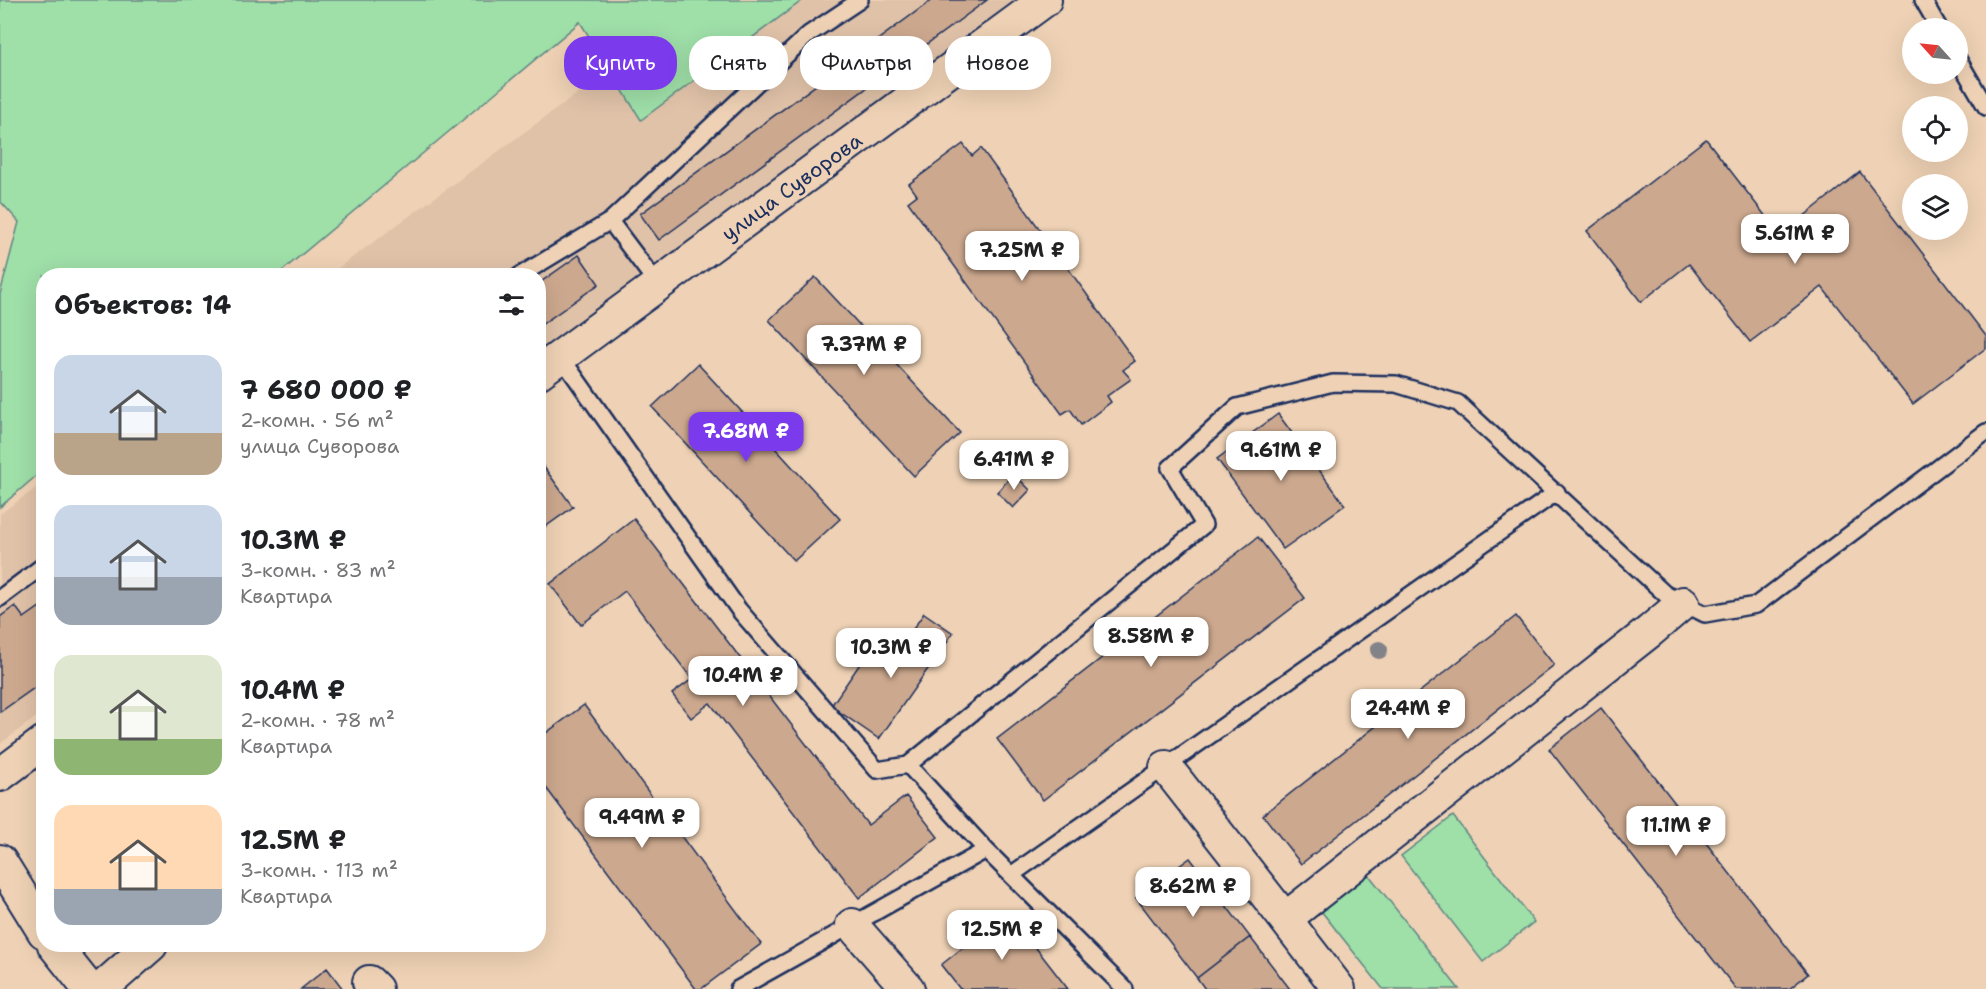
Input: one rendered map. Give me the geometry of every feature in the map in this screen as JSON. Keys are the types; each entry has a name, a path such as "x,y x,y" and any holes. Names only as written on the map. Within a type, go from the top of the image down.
{"street":[{"name":"улица Суворова","path":"550,365 1045,0"},
{"path":"1285,919 1683,603"},
{"path":"0,775 36,748"},
{"path":"1166,767 1339,989"},
{"path":"0,861 36,919"},
{"path":"852,925 908,989"},
{"path":"60,952 89,989"},
{"path":"101,989 143,952"}],"lane":[{"path":"532,268 610,221 809,34 860,0"},
{"path":"1923,0 1933,18"},
{"path":"1968,76 1986,107"},
{"path":"610,221 658,285"},
{"path":"550,365 739,610 877,770 908,765 1204,525 1170,468 1237,406 1334,383 1396,384 1458,403 1665,594 1705,614 1756,605 1986,432"},
{"path":"1011,875 1557,492"},
{"path":"0,598 36,571"},
{"path":"908,765 986,850 1125,989"},
{"path":"738,989 986,850"}],"shaded area":[{"path":"706,0 1021,0 972,36 945,36 945,56 933,64 933,36 800,36 800,90 898,90 546,347 546,268 338,268 582,90 677,90 677,36 657,36"},
{"path":"36,488 36,717 0,744 0,514"}],"green space":[{"path":"0,0 803,0 754,36 689,36 689,84 641,120 622,90 677,90 677,36 589,36 580,22 286,268 36,268 36,476 0,507 0,294 19,222 0,201"},
{"path":"1453,816 1534,922 1483,962 1401,856"},
{"path":"1365,870 1459,989 1383,989 1318,907"}],"building":[{"path":"932,0 987,0 933,40 933,36 883,36"},
{"path":"809,90 864,90 659,240 640,214"},
{"path":"1706,139 1780,235 1860,172 1902,227 1902,240 1912,240 1986,336 1986,348 1913,404 1822,287 1750,342 1689,264 1641,302 1587,231"},
{"path":"963,144 972,156 981,148 1135,361 1123,370 1131,379 1107,396 1111,402 1081,425 1070,409 1062,414 908,202 917,195 909,184"},
{"path":"579,255 599,284 546,321 546,278"},
{"path":"815,277 960,433 914,476 769,320"},
{"path":"698,364 840,519 794,561 652,407"},
{"path":"1278,414 1345,505 1283,549 1217,459"},
{"path":"546,470 573,507 546,526"},
{"path":"1014,474 1030,490 1013,508 997,492"},
{"path":"634,519 868,825 906,796 938,837 859,898 710,703 691,718 672,694 692,679 625,591 581,625 550,584"},
{"path":"1258,537 1305,598 1043,800 997,739"},
{"path":"15,606 24,618 36,610 36,687 0,712 0,617"},
{"path":"924,613 953,633 879,739 831,706 868,652 888,666"},
{"path":"1516,616 1554,665 1301,864 1263,815"},
{"path":"584,705 761,944 701,989 696,989 546,788 546,733"},
{"path":"1601,708 1808,974 1789,989 1736,989 1549,749"},
{"path":"1190,858 1250,937 1197,978 1136,898"},
{"path":"1008,912 1068,989 960,989 941,965"},
{"path":"1250,937 1290,989 1205,989 1197,978"},
{"path":"327,968 343,989 301,989"}]}
